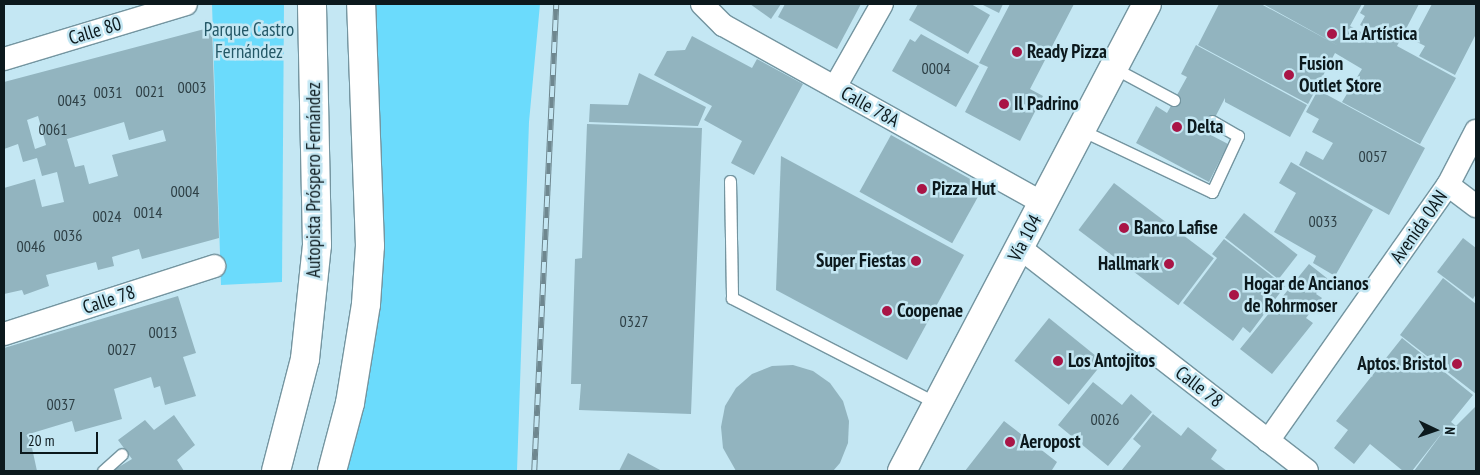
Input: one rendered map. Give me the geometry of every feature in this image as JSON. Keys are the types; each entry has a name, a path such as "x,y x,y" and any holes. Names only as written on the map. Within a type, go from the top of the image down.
{"main road":[{"name":"Autopista Próspero Fernández","path":"276,471 305,359 316,255 312,4"},
{"path":"332,471 350,403 366,304 370,246 361,4"},
{"name":"Vía 104","path":"902,471 1148,4"}],"street":[{"name":"Calle 80","path":"4,59 186,4"},
{"name":"Calle 78A","path":"702,4 723,25 1043,203"},
{"path":"835,87 882,4"},
{"name":"Avenida 0AN","path":"1268,441 1448,185 1476,131"},
{"path":"1448,185 1476,206"},
{"name":"Calle 78","path":"1020,248 1307,471"},
{"name":"Calle 78","path":"4,334 214,266"}],"lane":[{"path":"1114,68 1174,100"},
{"path":"1081,130 1212,192 1238,136 1212,121"},
{"path":"730,181 732,298 938,404"},
{"path":"103,471 122,454"}],"green space":[{"name":"Parque Castro Fernández","path":"212,4 284,4 282,282 221,285"},
{"path":"367,4 540,4 529,122 517,471 339,471 353,428"}],"building":[{"path":"750,4 781,4 771,19"},
{"path":"785,4 861,4 837,49 778,17"},
{"path":"918,4 971,4 990,15 968,54 909,20"},
{"path":"981,4 1003,4 999,13"},
{"path":"1010,4 1074,4 1030,89 1043,96 1020,141 965,112 988,67 979,63"},
{"path":"1219,4 1261,4 1339,46 1263,4 1362,4 1350,26 1361,32 1364,27 1360,25 1365,16 1360,13 1365,4 1419,4 1397,46 1456,78 1420,144 1342,102 1362,69 1335,53 1308,104 1198,45"},
{"path":"1432,4 1476,4 1476,34 1455,75 1419,56 1425,46 1413,40"},
{"path":"212,27 219,238 142,259 139,249 112,257 114,266 98,270 96,262 46,275 49,286 24,295 22,290 4,294 4,188 35,179 42,207 64,202 57,172 42,176 37,158 23,162 18,144 4,149 4,82","holes":["38,116 46,145 35,149 27,120","124,122 129,140 163,130 166,141 112,155 118,176 89,184 84,165 75,167 67,139"]},
{"path":"921,34 979,66 956,107 892,71 910,39 915,42"},
{"path":"692,36 752,68 757,59 803,84 754,175 731,163 742,141 704,120 712,106 654,75 667,51 685,50"},
{"path":"1196,45 1307,105 1290,137 1225,102 1225,98 1207,133 1228,144 1209,182 1136,143 1156,106 1167,113 1187,77 1181,74"},
{"path":"639,73 706,107 698,126 589,122 590,104 628,105"},
{"path":"1318,90 1425,148 1389,215 1299,165 1306,151 1323,160 1333,143 1312,132 1319,119 1306,112"},
{"path":"587,124 702,128 691,414 579,410 581,384 571,384 575,259 582,258"},
{"name":"Pizza Hut","path":"891,135 984,186 952,243 859,192"},
{"path":"781,156 964,255 907,360 776,290"},
{"path":"1291,162 1373,210 1335,276 1313,263 1316,256 1274,232 1296,193 1279,183"},
{"path":"1114,183 1214,258 1178,305 1078,230"},
{"name":"Hogar de Ancianos de Rohrmoser","path":"1244,213 1298,255 1278,279 1225,237"},
{"path":"1463,238 1476,248 1476,294 1473,299 1437,272"},
{"name":"Hogar de Ancianos de Rohrmoser","path":"1224,239 1285,286 1250,333 1243,327 1233,341 1183,303 1217,258 1212,254"},
{"path":"1309,264 1328,279 1316,294 1322,298 1306,318 1313,323 1272,374 1240,349"},
{"name":"Aptos. Bristol","path":"1443,278 1476,304 1476,394 1400,335"},
{"path":"178,296 196,353 183,357 196,396 165,405 160,386 154,388 151,377 114,389 122,419 75,432 72,421 29,434 37,471 4,471 4,348"},
{"name":"Los Antojitos","path":"1049,318 1103,362 1069,405 1014,361"},
{"path":"1402,338 1473,395 1451,422 1456,426 1476,406 1476,471 1414,471 1445,429 1412,471 1403,471 1370,444 1354,464 1334,448 1348,430 1336,421"},
{"path":"793,365 813,371 830,383 843,401 849,421 848,443 840,463 833,471 736,471 723,448 721,427 725,406 736,388 752,374 772,366"},
{"path":"1093,382 1122,405 1131,394 1152,412 1108,466 1058,425"},
{"path":"1153,414 1181,436 1188,427 1217,450 1211,459 1227,471 1121,471 1141,446 1133,439"},
{"path":"174,415 195,445 177,460 184,471 112,471 132,459 118,440 145,420 154,430"},
{"path":"1004,421 1057,462 1052,470 1054,471 965,471"},
{"path":"628,453 662,471 619,471"}],"railway":[{"path":"534,471 556,4"}],"place":[{"name":"La Artística","path":"1332,34"},
{"name":"Ready Pizza","path":"1017,52"},
{"name":"Fusion Outlet Store","path":"1289,75"},
{"name":"Il Padrino","path":"1004,104"},
{"name":"Delta","path":"1177,127"},
{"name":"Pizza Hut","path":"922,189"},
{"name":"Banco Lafise","path":"1124,228"},
{"name":"Super Fiestas","path":"916,261"},
{"name":"Hallmark","path":"1169,264"},
{"name":"Hogar de Ancianos de Rohrmoser","path":"1234,295"},
{"name":"Coopenae","path":"887,311"},
{"name":"Los Antojitos","path":"1058,361"},
{"name":"Aptos. Bristol","path":"1457,364"},
{"name":"Aeropost","path":"1010,442"}]}
